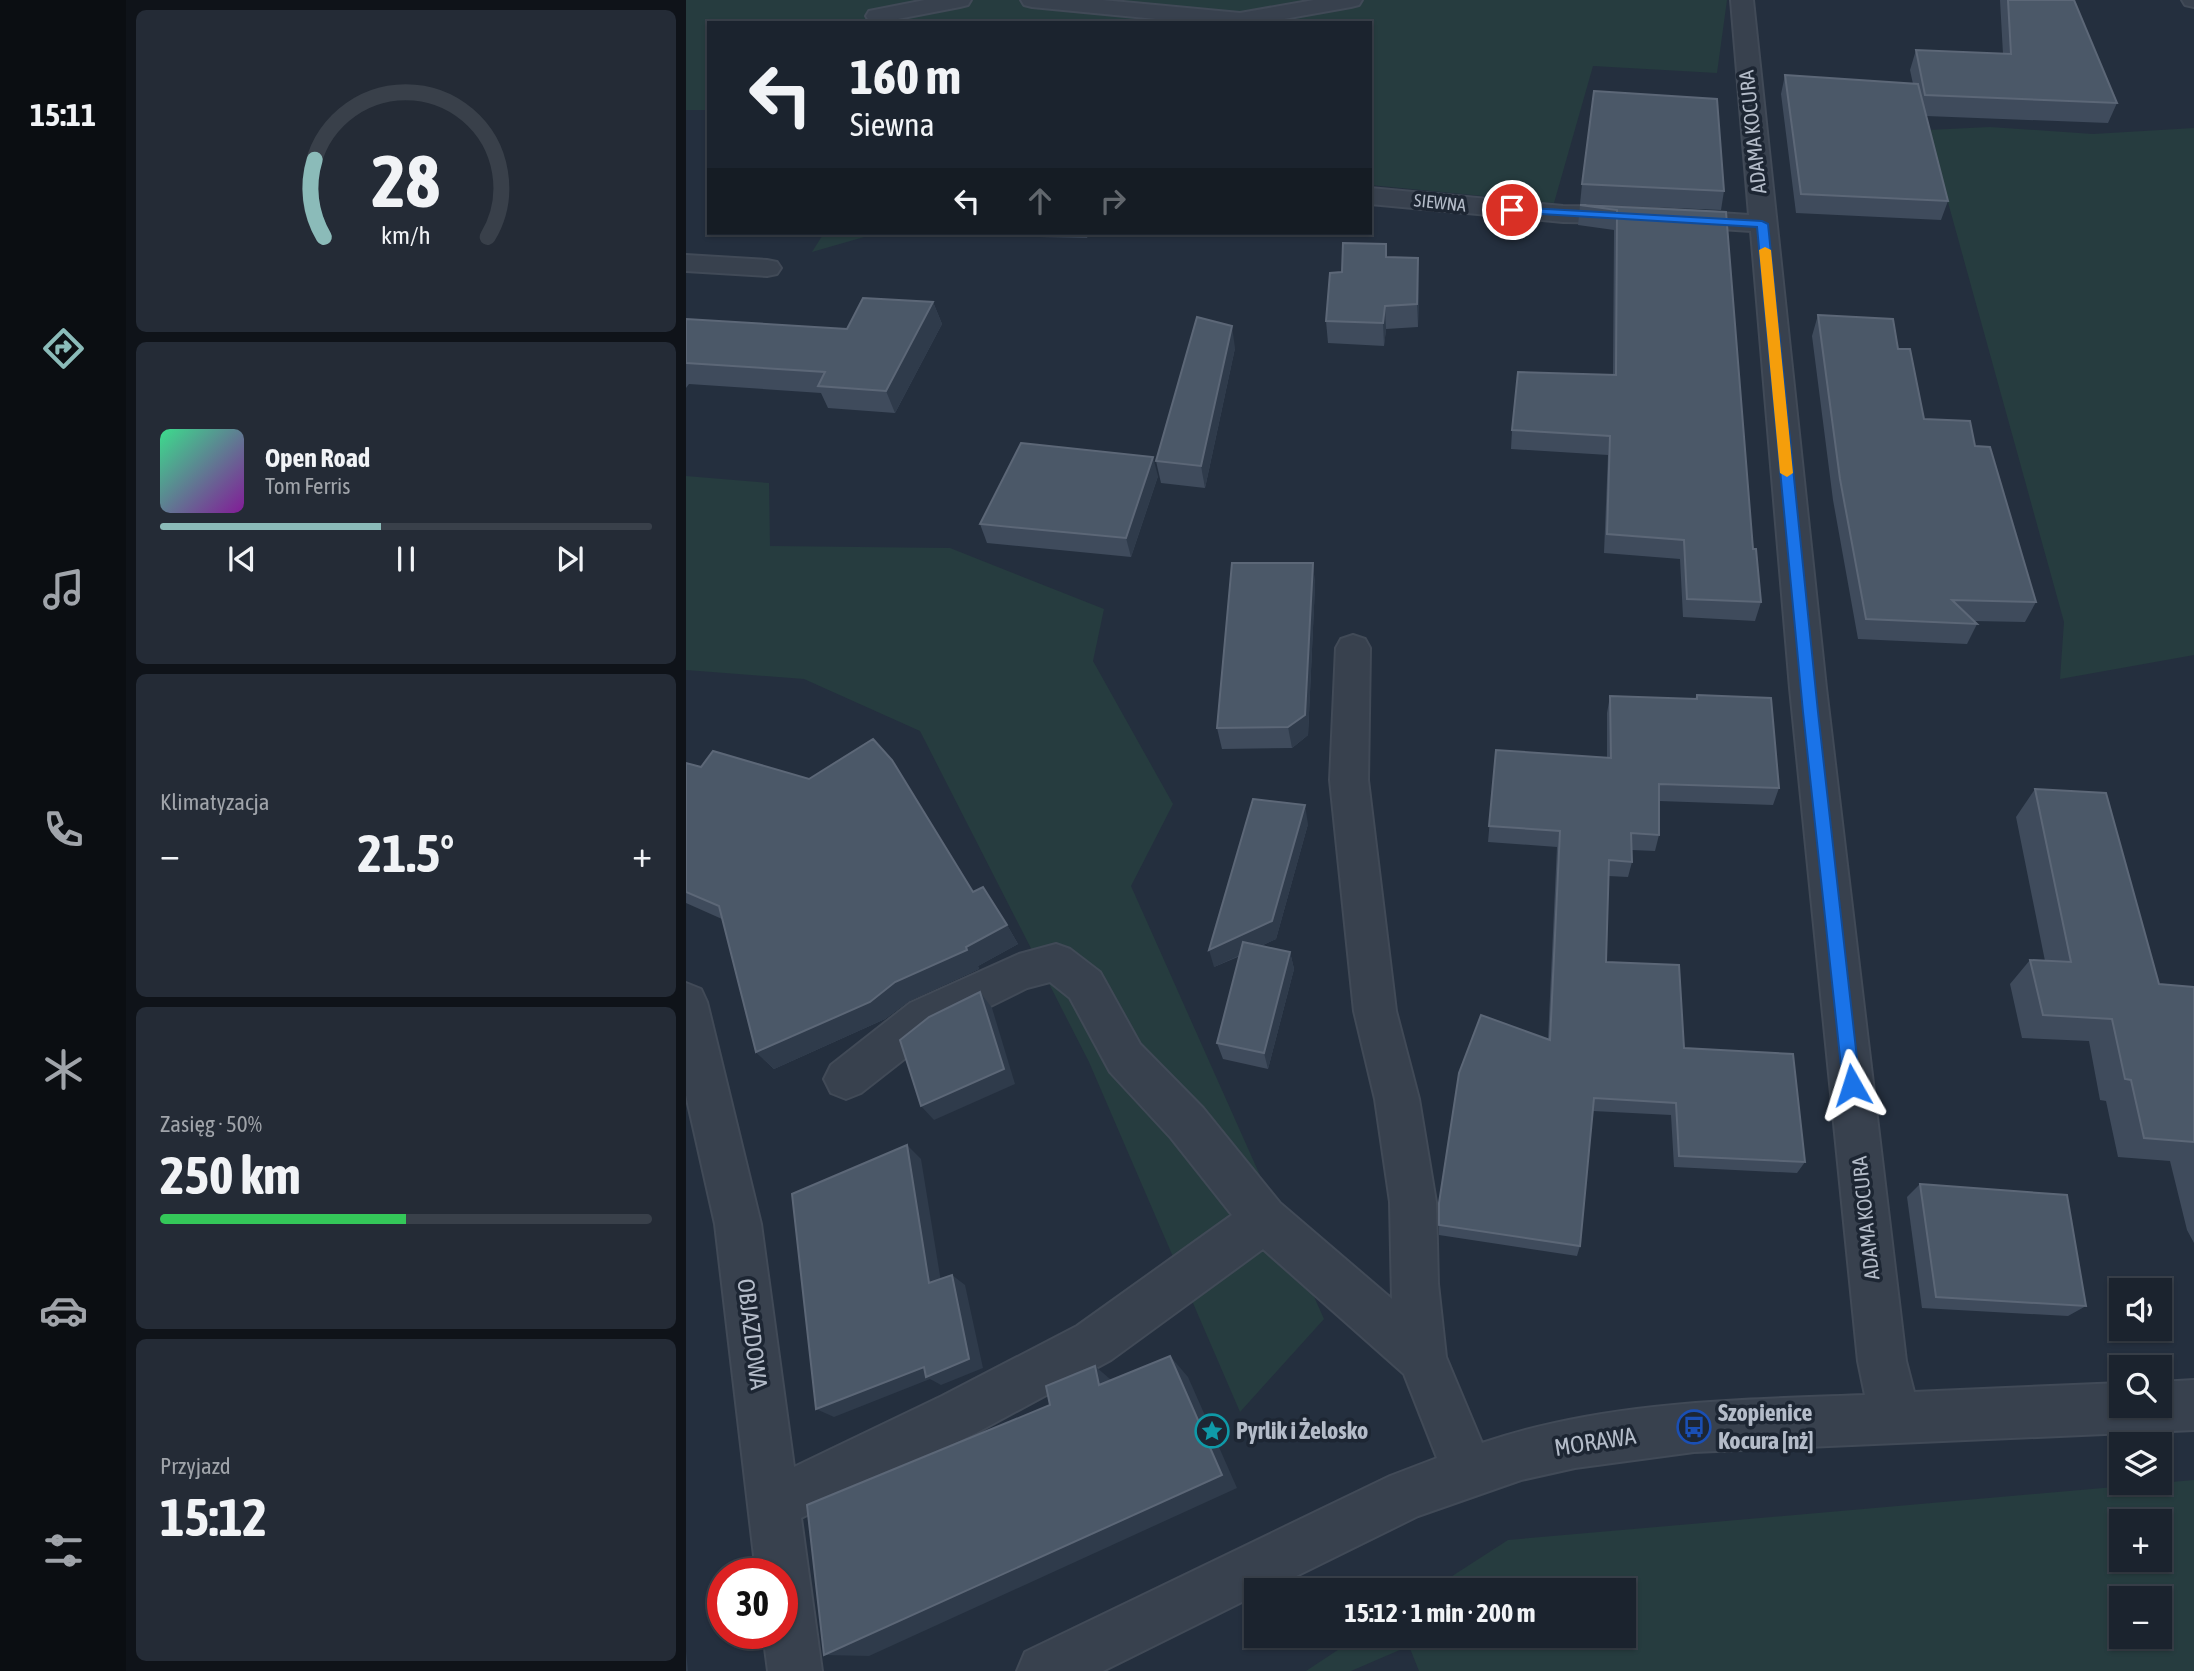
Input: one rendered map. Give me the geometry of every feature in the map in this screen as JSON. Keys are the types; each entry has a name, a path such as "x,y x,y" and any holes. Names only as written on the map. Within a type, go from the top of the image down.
{"street":[{"path":"877,16 960,0"},
{"path":"1032,0 1239,21 1350,0"},
{"name":"ADAMA KOCURA","path":"1742,7 1822,823 1882,1361 1895,1419"},
{"name":"SIEWNA","path":"1372,196 1563,214 1629,215 1762,224"},
{"path":"686,263 768,268"},
{"path":"1353,648 1351,793 1375,1010 1398,1098 1413,1202 1414,1284 1422,1357 1468,1472"},
{"path":"846,1079 925,1017 1019,972 1056,962 1085,985 1125,1058 1187,1123 1264,1219 1422,1357"},
{"name":"OBJAZDOWA","path":"686,1002 738,1224 795,1671"},
{"path":"774,1504 960,1414 1094,1343 1206,1264 1264,1219"},
{"name":"MORAWA","path":"1044,1671 1408,1494 1521,1455 1575,1443 1694,1427 2194,1405"}],"green space":[{"path":"686,0 1727,0 1717,73 1593,66 1554,203 1372,185 1372,21 707,21 707,110 686,110"},
{"path":"1990,127 2093,134 2194,128 2194,655 2060,679 2064,622 1928,130"},
{"path":"823,235 871,235 812,252"},
{"path":"686,476 769,483 770,546 950,548 1104,609 1093,661 1173,804 1131,886 1324,1319 1240,1412 1089,1062 920,731 804,679 686,670"},
{"path":"2194,1480 2194,1671 1419,1671 1410,1648 1636,1648 1636,1578 1449,1578 1508,1540 2109,1487 2109,1495 2172,1495 2172,1482"},
{"path":"1341,1648 1404,1648 1351,1671 1306,1671"}],"building":[{"path":"2008,0 2074,0 2117,103 1925,95 1916,50 2011,54"},
{"path":"1785,75 1918,84 1948,201 1801,194"},
{"path":"1594,91 1717,99 1724,191 1582,184"},
{"path":"1580,205 1726,212 1753,549 1756,549 1761,602 1687,599 1684,540 1607,534 1610,436 1512,430 1518,372 1616,375 1617,210"},
{"path":"1343,243 1386,244 1386,257 1418,258 1417,304 1385,306 1383,323 1326,321 1330,273 1342,272"},
{"path":"863,298 933,302 886,391 818,386 825,372 686,363 686,319 847,329"},
{"path":"1818,315 1893,319 1898,349 1910,349 1924,419 1970,421 1975,446 1990,447 2036,602 1952,600 1977,624 1866,619 1840,479"},
{"path":"1197,317 1232,326 1201,466 1156,461"},
{"path":"1021,443 1153,457 1126,538 980,524"},
{"path":"1232,563 1313,563 1305,715 1288,727 1217,728"},
{"path":"1697,695 1771,698 1779,788 1659,784 1659,835 1631,833 1632,862 1609,860 1606,962 1679,965 1684,1048 1793,1054 1805,1162 1679,1156 1676,1103 1594,1098 1580,1246 1439,1225 1439,1203 1459,1073 1481,1015 1550,1040 1560,831 1489,826 1496,750 1611,758 1610,696 1697,699"},
{"path":"873,739 892,760 973,892 983,887 1007,925 966,947 967,950 895,982 870,1002 756,1052 719,906 686,892 686,763 701,767 713,751 809,779"},
{"path":"2035,789 2106,793 2159,984 2194,987 2194,1142 2144,1138 2131,1080 2125,1079 2112,1019 2043,1015 2030,960 2071,962"},
{"path":"1253,799 1305,805 1272,921 1209,950"},
{"path":"1243,942 1290,952 1264,1053 1217,1043"},
{"path":"980,992 1004,1069 921,1106 900,1040 929,1017"},
{"path":"907,1145 929,1283 952,1275 969,1359 926,1377 924,1367 816,1409 792,1194"},
{"path":"1920,1184 2067,1195 2086,1306 1936,1297"},
{"path":"1170,1356 1222,1475 824,1655 807,1505 1050,1405 1046,1386 1095,1366 1099,1385"}],"slow traffic":[{"path":"1765,250 1787,473"}],"place":[{"name":"Szopienice Kocura [nż]","path":"1694,1427"},
{"name":"Pyrlik i Żelosko","path":"1212,1431"}],"route":[{"path":"1512,210 1762,224 1852,1085"}]}
